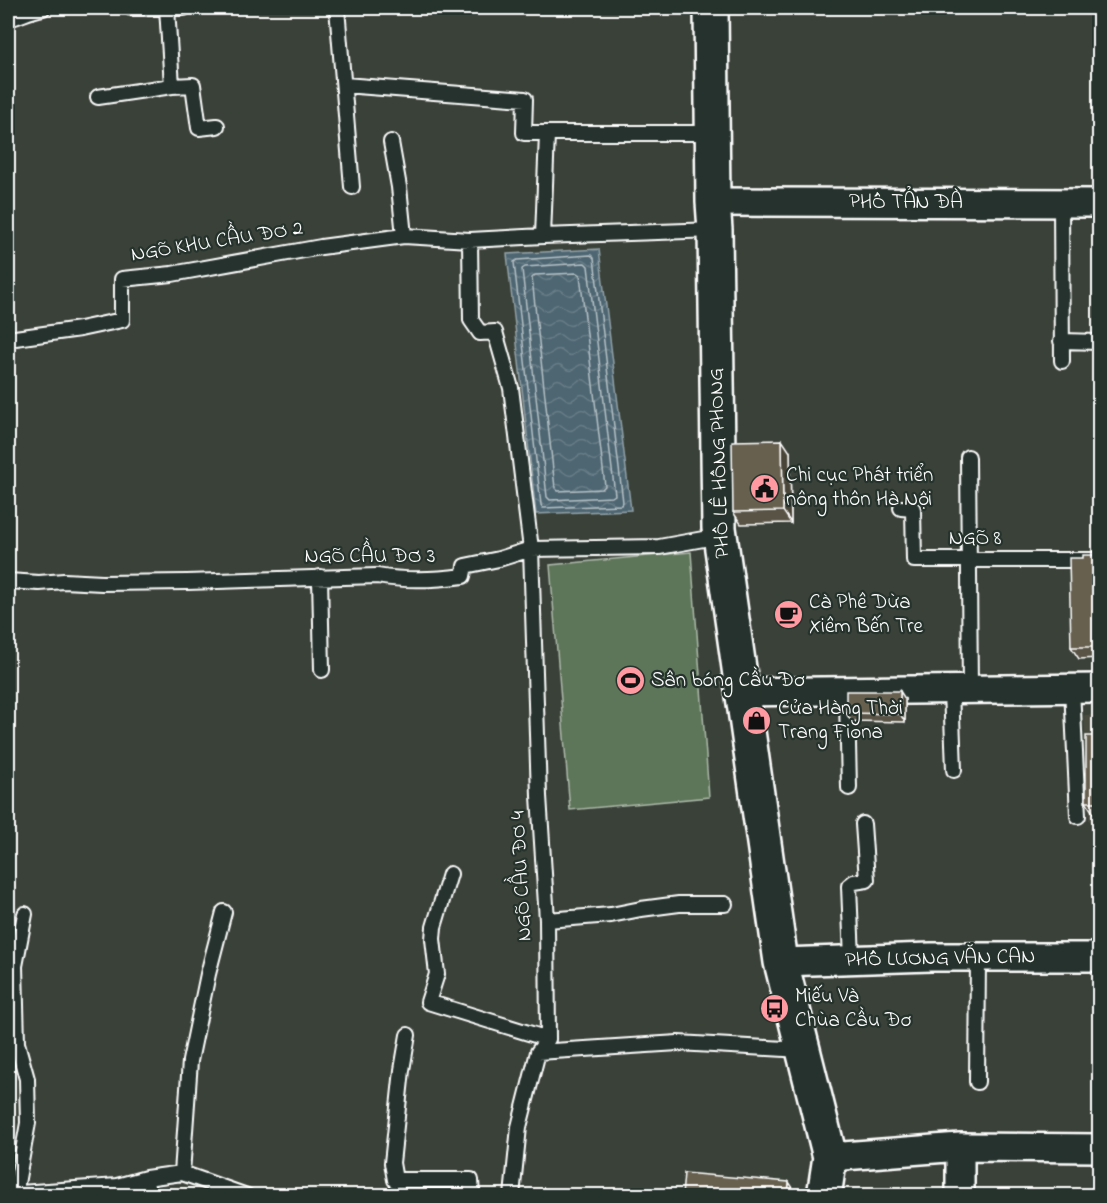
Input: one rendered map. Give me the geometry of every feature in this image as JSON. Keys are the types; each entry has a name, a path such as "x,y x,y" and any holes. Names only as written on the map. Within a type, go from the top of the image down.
{"street":[{"name":"PHỐ LÊ HỒNG PHONG","path":"711,8 720,536 781,962 830,1157 824,1196"},
{"name":"PHỐ TẢN ĐÀ","path":"714,216 1100,203"},
{"path":"742,692 1100,688"},
{"name":"PHỐ LƯƠNG VĂN CAN","path":"781,962 931,957 1100,957"},
{"path":"830,1157 960,1147 1100,1149"},
{"path":"960,1147 960,1196"}],"lane":[{"path":"8,19 43,8"},
{"path":"131,8 185,8"},
{"path":"167,8 172,86"},
{"path":"338,8 352,187"},
{"path":"98,97 193,85 199,128 217,126"},
{"path":"344,85 525,99 524,134 713,133"},
{"path":"543,236 547,134"},
{"path":"391,142 404,236"},
{"path":"1061,203 1062,361"},
{"name":"NGÕ KHU CẦU ĐƠ 2","path":"8,339 80,329 122,320 122,279 172,274 321,247 404,236 470,240 543,236 714,216"},
{"name":"NGÕ CẦU ĐƠ 4","path":"470,240 471,320 480,333 495,332 511,388 531,549 539,795 547,920 548,1039"},
{"path":"1061,341 1100,342"},
{"path":"954,770 969,560 968,457"},
{"name":"NGÕ 8","path":"901,508 913,509 914,560 1100,560"},
{"name":"NGÕ CẦU ĐƠ 3","path":"8,581 102,583 377,576 399,580 440,579 463,576 465,566 531,549 659,547 720,536"},
{"path":"320,577 322,670"},
{"path":"1072,688 1078,816"},
{"path":"847,691 849,788"},
{"path":"852,959 849,886 854,882 867,880 863,824"},
{"path":"450,874 434,927 437,974 428,1002 548,1039 538,1052 519,1127 512,1196"},
{"path":"547,920 611,915 679,904 725,904"},
{"path":"183,1173 190,1061 208,974 224,912"},
{"path":"25,914 15,966 17,1043 27,1079 28,1123 16,1191 117,1186 146,1178 183,1173 247,1196"},
{"path":"977,1082 978,958"},
{"path":"408,1035 394,1151 394,1180 471,1180 472,1196"},
{"path":"538,1052 678,1043 802,1050"},
{"path":"146,1178 148,1196"}],"shaded area":[{"path":"1084,715 1099,715 1099,821 1089,821"}],"green space":[{"name":"Sân bóng Cầu Đơ","path":"691,552 709,797 570,810 550,565"}],"water":[{"path":"599,249 631,510 536,514 507,254"}],"building":[{"name":"Chi cục Phát triển nông thôn Hà Nội","path":"782,440 783,511 733,512 732,441"},
{"path":"1083,555 1097,555 1097,558 1100,558 1100,647 1071,647 1069,558 1083,558"},
{"path":"846,691 900,691 900,714 846,713"},
{"path":"1086,736 1100,736 1100,802 1086,802"},
{"path":"684,1173 789,1182 788,1196 682,1196"}],"place":[{"name":"Chi cục Phát triển nông thôn Hà Nội","path":"765,488"},
{"name":"Cà Phê Dừa Xiêm Bến Tre","path":"788,615"},
{"name":"Sân bóng Cầu Đơ","path":"630,681"},
{"name":"Cửa Hàng Thời Trang Fiona","path":"757,721"},
{"name":"Miếu Và Chùa Cầu Đơ","path":"774,1009"}]}
